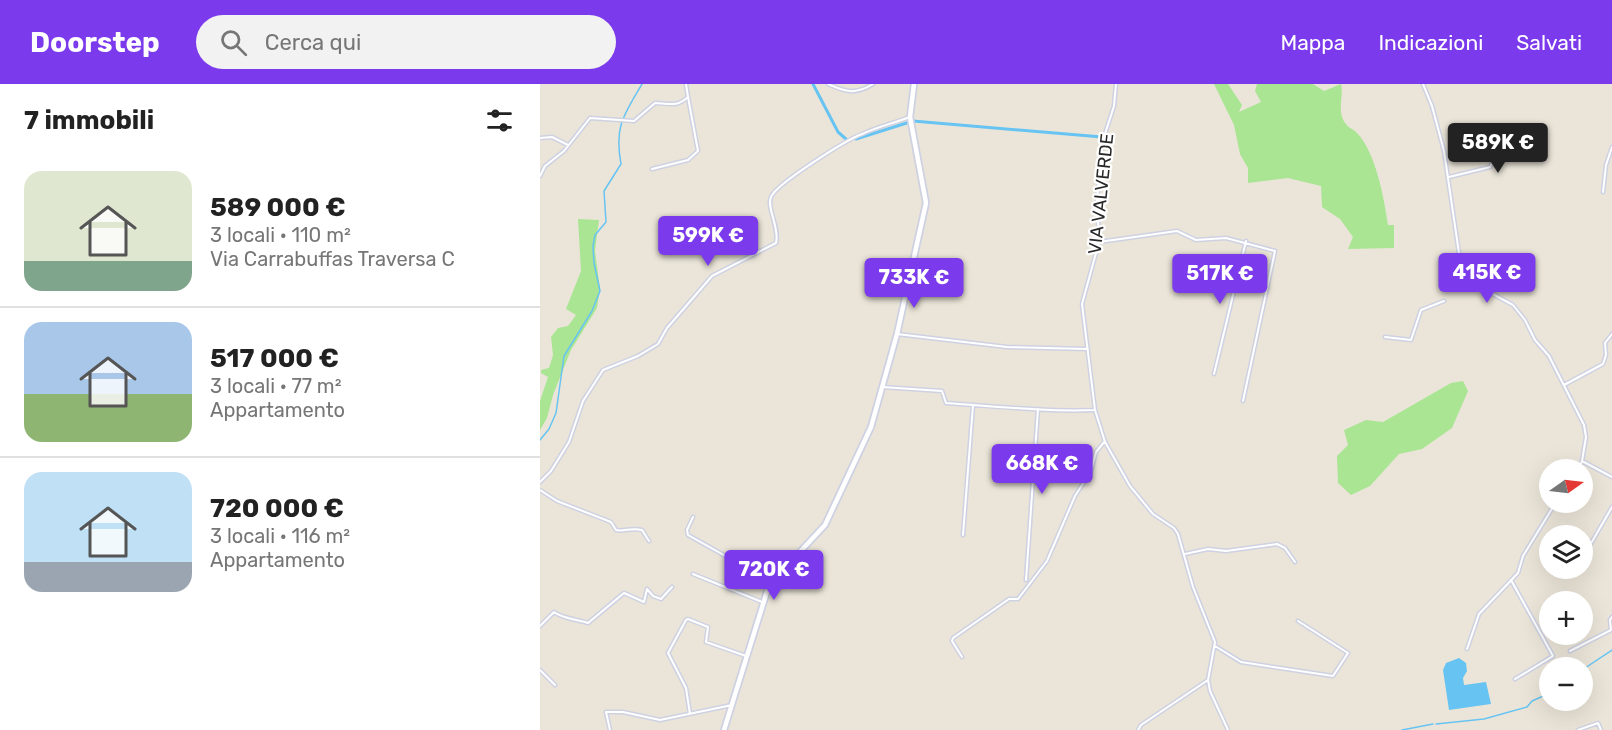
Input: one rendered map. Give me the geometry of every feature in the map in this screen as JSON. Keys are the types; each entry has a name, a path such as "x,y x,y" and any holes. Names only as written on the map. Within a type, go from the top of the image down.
{"main road":[{"path":"724,730 762,602 772,582 825,525 866,440 882,387 897,334 926,203 911,120 914,84"}],"street":[{"path":"652,169 688,160 698,151 686,84"},
{"path":"828,84 852,93 873,84"},
{"name":"VIA VALVERDE","path":"1116,84 1114,106 1103,140 1097,199 1099,242 1082,302 1095,410 1105,441 1130,486 1153,514 1174,528 1185,554 1193,587 1210,623 1215,646 1208,680"},
{"path":"1423,84 1437,121 1449,177 1460,260 1478,286 1513,305 1535,340 1549,356 1584,425 1586,437 1582,459"},
{"path":"540,176 545,166 569,145 590,118 628,121 637,119 655,103 677,105 688,97"},
{"path":"540,482 551,471 569,442 583,401 603,370 638,356 658,344 667,328 712,276 776,243 777,229 769,201 771,195 786,181 847,141 911,120"},
{"path":"1449,177 1490,167 1513,127"},
{"path":"540,138 552,137 569,145"},
{"path":"1603,192 1606,165 1612,147"},
{"path":"1099,242 1177,231 1196,240 1226,238 1275,251 1243,401"},
{"path":"1214,374 1246,242"},
{"path":"1385,337 1411,340 1422,310 1444,301"},
{"path":"897,334 1007,347 1089,350"},
{"path":"1563,383 1603,364 1606,355 1605,343 1612,334"},
{"path":"882,387 942,391 946,403 1048,411 1095,410"},
{"path":"963,535 974,405"},
{"path":"1026,580 1038,409"},
{"path":"962,657 952,641 953,638 1009,599 1018,599 1047,561 1075,496 1091,471 1096,452 1105,441"},
{"path":"1593,467 1612,477"},
{"path":"540,490 557,501 611,522 616,530 629,528 642,530 649,541"},
{"path":"1593,541 1612,507"},
{"path":"1467,649 1479,614 1518,573 1523,556 1549,513"},
{"path":"693,518 687,530 688,535 772,582"},
{"path":"1185,554 1208,549 1226,550 1277,544 1285,548 1295,562"},
{"path":"693,574 762,602"},
{"path":"1511,580 1553,656 1515,679"},
{"path":"540,626 554,612 560,617 579,619 588,623 624,593 644,602 647,589 653,596 661,599 672,587"},
{"path":"1570,651 1611,630 1612,617"},
{"path":"690,714 686,688 668,653 686,620 708,627 706,642 746,656"},
{"path":"1215,646 1247,663 1333,676 1348,653 1298,621"},
{"path":"540,670 555,685"},
{"path":"1138,730 1141,725 1208,680 1210,691 1228,730"},
{"path":"610,730 606,712 623,712 660,720 732,705"},
{"path":"1578,730 1598,723 1601,730"}],"green space":[{"path":"1214,84 1228,84 1242,105 1239,112 1261,102 1255,91 1257,84 1313,84 1324,91 1341,84 1341,115 1347,125 1364,142 1374,164 1388,225 1394,225 1394,248 1348,249 1353,237 1340,219 1322,207 1321,186 1288,178 1248,183 1248,168 1240,154 1234,125"},
{"path":"578,219 599,220 595,251 600,289 597,308 571,350 553,395 547,418 540,430 540,401 548,377 541,373 541,370 549,368 553,355 551,337 558,328 568,326 576,315 566,309 581,271"},
{"path":"1463,381 1468,391 1452,428 1422,449 1399,454 1370,486 1351,495 1338,483 1337,456 1348,445 1344,430 1366,420 1383,422 1451,383"}],"water":[{"path":"1459,658 1466,663 1464,685 1486,682 1491,704 1449,710 1443,670 1446,663"}],"waterway":[{"path":"540,440 549,429 556,413 564,356 592,311 600,291 594,263 595,235 606,222 604,191 621,164 619,140 622,121 642,84"},
{"path":"813,84 838,132 846,139"},
{"path":"856,139 913,121 1102,137"},
{"path":"1593,663 1612,650"},
{"path":"1436,724 1484,719 1527,707 1539,698"},
{"path":"1402,730 1433,724"}]}
